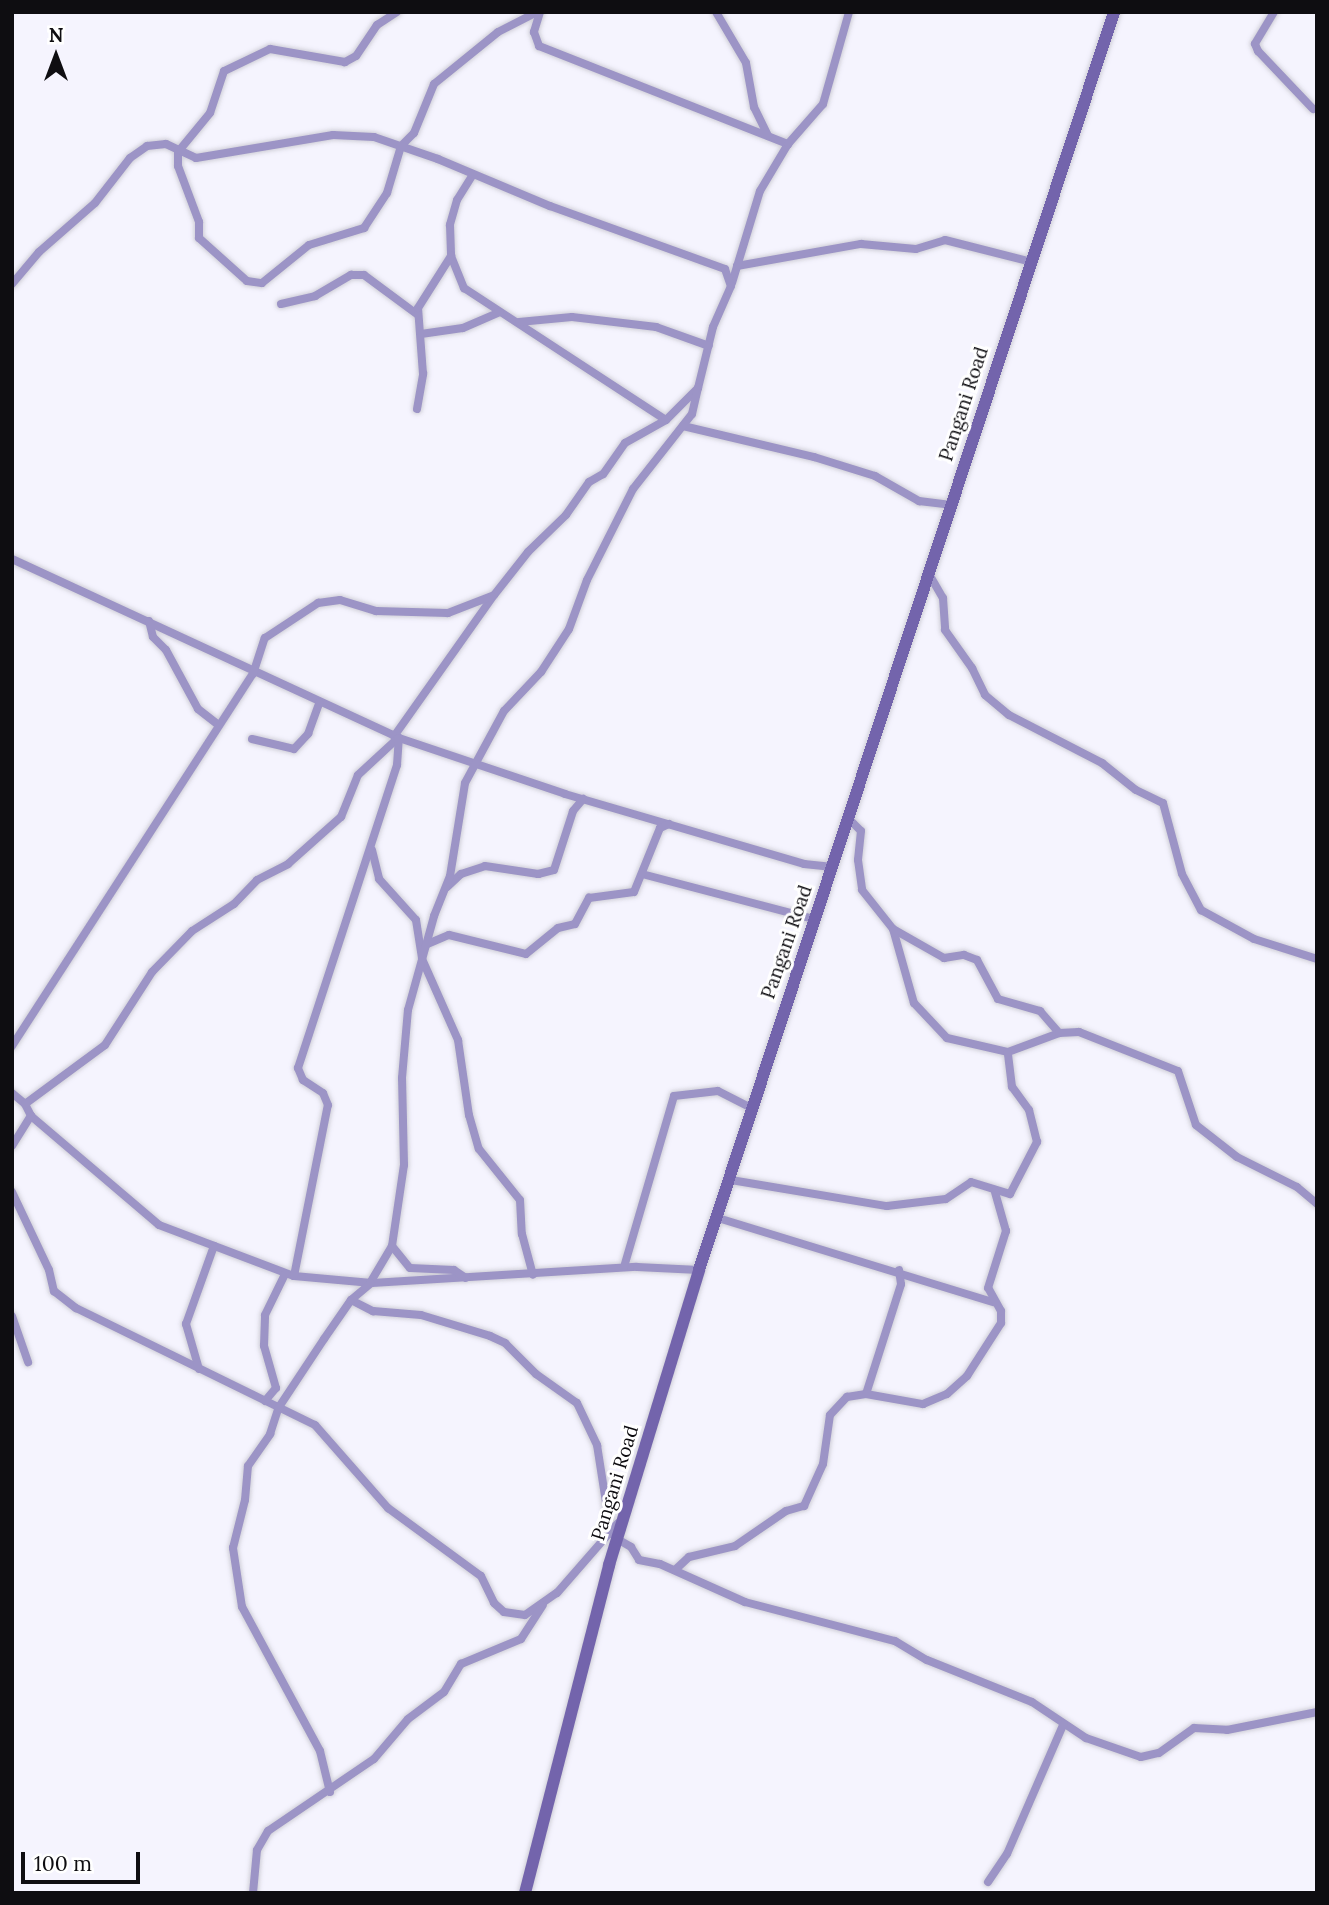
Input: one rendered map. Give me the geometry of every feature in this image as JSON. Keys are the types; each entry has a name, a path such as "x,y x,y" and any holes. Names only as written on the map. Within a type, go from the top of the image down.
{"main road":[{"name":"Pangani Road","path":"525,1893 615,1537 626,1511 699,1270 731,1180 752,1108 1114,12"}],"street":[{"path":"397,12 377,25 356,56 345,62 270,49 235,63 224,71 205,121 178,152 178,166 200,222 202,243 255,285 283,270 309,246 364,228 387,194 401,146 414,133 434,84 498,32 539,12"},
{"path":"539,12 534,32 539,46 788,144"},
{"path":"716,12 746,63 754,107 768,136"},
{"path":"330,1792 320,1751 242,1607 232,1564 245,1500 243,1476 270,1434 279,1407 351,1300 371,1283 392,1246 404,1165 407,1021 425,946 447,887 461,795 478,767 504,711 541,672 569,629 587,580 633,489 683,426 698,402 698,388 709,346 761,191 788,144 823,104 849,12"},
{"path":"1274,12 1255,44 1258,51 1313,109"},
{"path":"12,284 39,252 95,203 130,158 155,143 196,158 333,135 360,135 401,146 472,176 717,266 728,274 731,286"},
{"path":"472,176 457,200 450,225 451,256 464,288 519,322 555,351 666,420"},
{"path":"737,266 861,244 916,249 945,240 1031,262"},
{"path":"417,409 423,374 418,353 421,334 418,315 451,256"},
{"path":"281,304 315,296 351,275 364,275 418,315"},
{"path":"421,334 463,328 499,312"},
{"path":"519,322 572,317 656,327 709,346"},
{"path":"25,1104 105,1045 152,972 192,931 234,904 257,880 296,859 341,817 358,775 397,737 494,595 625,443 666,420 698,388"},
{"path":"683,426 814,457 875,476 919,501 951,505"},
{"path":"12,559 149,621 253,674 397,737 478,767 583,799 804,864 833,867"},
{"path":"929,574 943,598 945,630 972,668 985,695 1009,715 1102,763 1136,790 1163,803 1182,874 1201,910 1254,939 1317,959"},
{"path":"12,1046 217,724 253,674 265,638 318,603 340,600 376,611 448,613 494,595"},
{"path":"149,621 153,637 166,650 198,709 217,724"},
{"path":"253,739 294,749 308,734 318,703"},
{"path":"265,1401 276,1388 264,1346 265,1315 289,1275 328,1105 323,1093 303,1080 298,1068 397,765 397,737"},
{"path":"447,887 461,874 485,866 538,874 554,870 573,811 583,799"},
{"path":"848,818 861,831 858,860 862,890 894,929 944,958 964,955 977,960 998,999 1040,1011 1059,1034"},
{"path":"425,946 449,936 526,954 558,928 575,923 589,898 630,894 642,874 660,828 670,824"},
{"path":"372,847 379,879 416,920 422,959 458,1040 468,1115 479,1149 520,1200 522,1234 533,1275"},
{"path":"642,874 814,919"},
{"path":"894,929 914,1003 926,1018 959,1043 1008,1052 1059,1034 1093,1035 1178,1071 1196,1125 1237,1157 1297,1187 1317,1204"},
{"path":"995,1192 1010,1194 1037,1142 1029,1110 1012,1087 1008,1052"},
{"path":"624,1267 674,1096 718,1091 752,1108"},
{"path":"12,1093 25,1104 31,1116 159,1224 289,1275 371,1283 533,1275 624,1267 699,1270"},
{"path":"12,1146 31,1116"},
{"path":"731,1180 887,1206 946,1199 971,1182 985,1183 995,1192 1006,1227 990,1274 993,1302"},
{"path":"12,1192 49,1270 54,1291 76,1308 315,1425 388,1508 477,1572 498,1608 519,1617 545,1602 615,1537"},
{"path":"675,1570 689,1557 735,1546 786,1511 804,1506 823,1465 830,1415 847,1397 866,1394 913,1404 953,1391 1001,1323 1001,1311 993,1302 899,1270 718,1218"},
{"path":"200,1369 186,1324 214,1246"},
{"path":"392,1246 410,1268 454,1270 467,1278"},
{"path":"866,1394 901,1284 899,1270"},
{"path":"351,1300 373,1311 421,1315 490,1336 505,1343 536,1374 577,1403 597,1445 615,1537 631,1547 639,1560 675,1570 745,1602 895,1641 927,1660 1032,1702 1086,1738 1148,1757 1186,1730 1227,1730 1317,1712"},
{"path":"12,1316 28,1362"},
{"path":"253,1893 254,1863 261,1840 276,1824 330,1792 374,1759 408,1719 444,1692 461,1664 521,1639 545,1602"},
{"path":"988,1882 1007,1854 1063,1725"}]}
